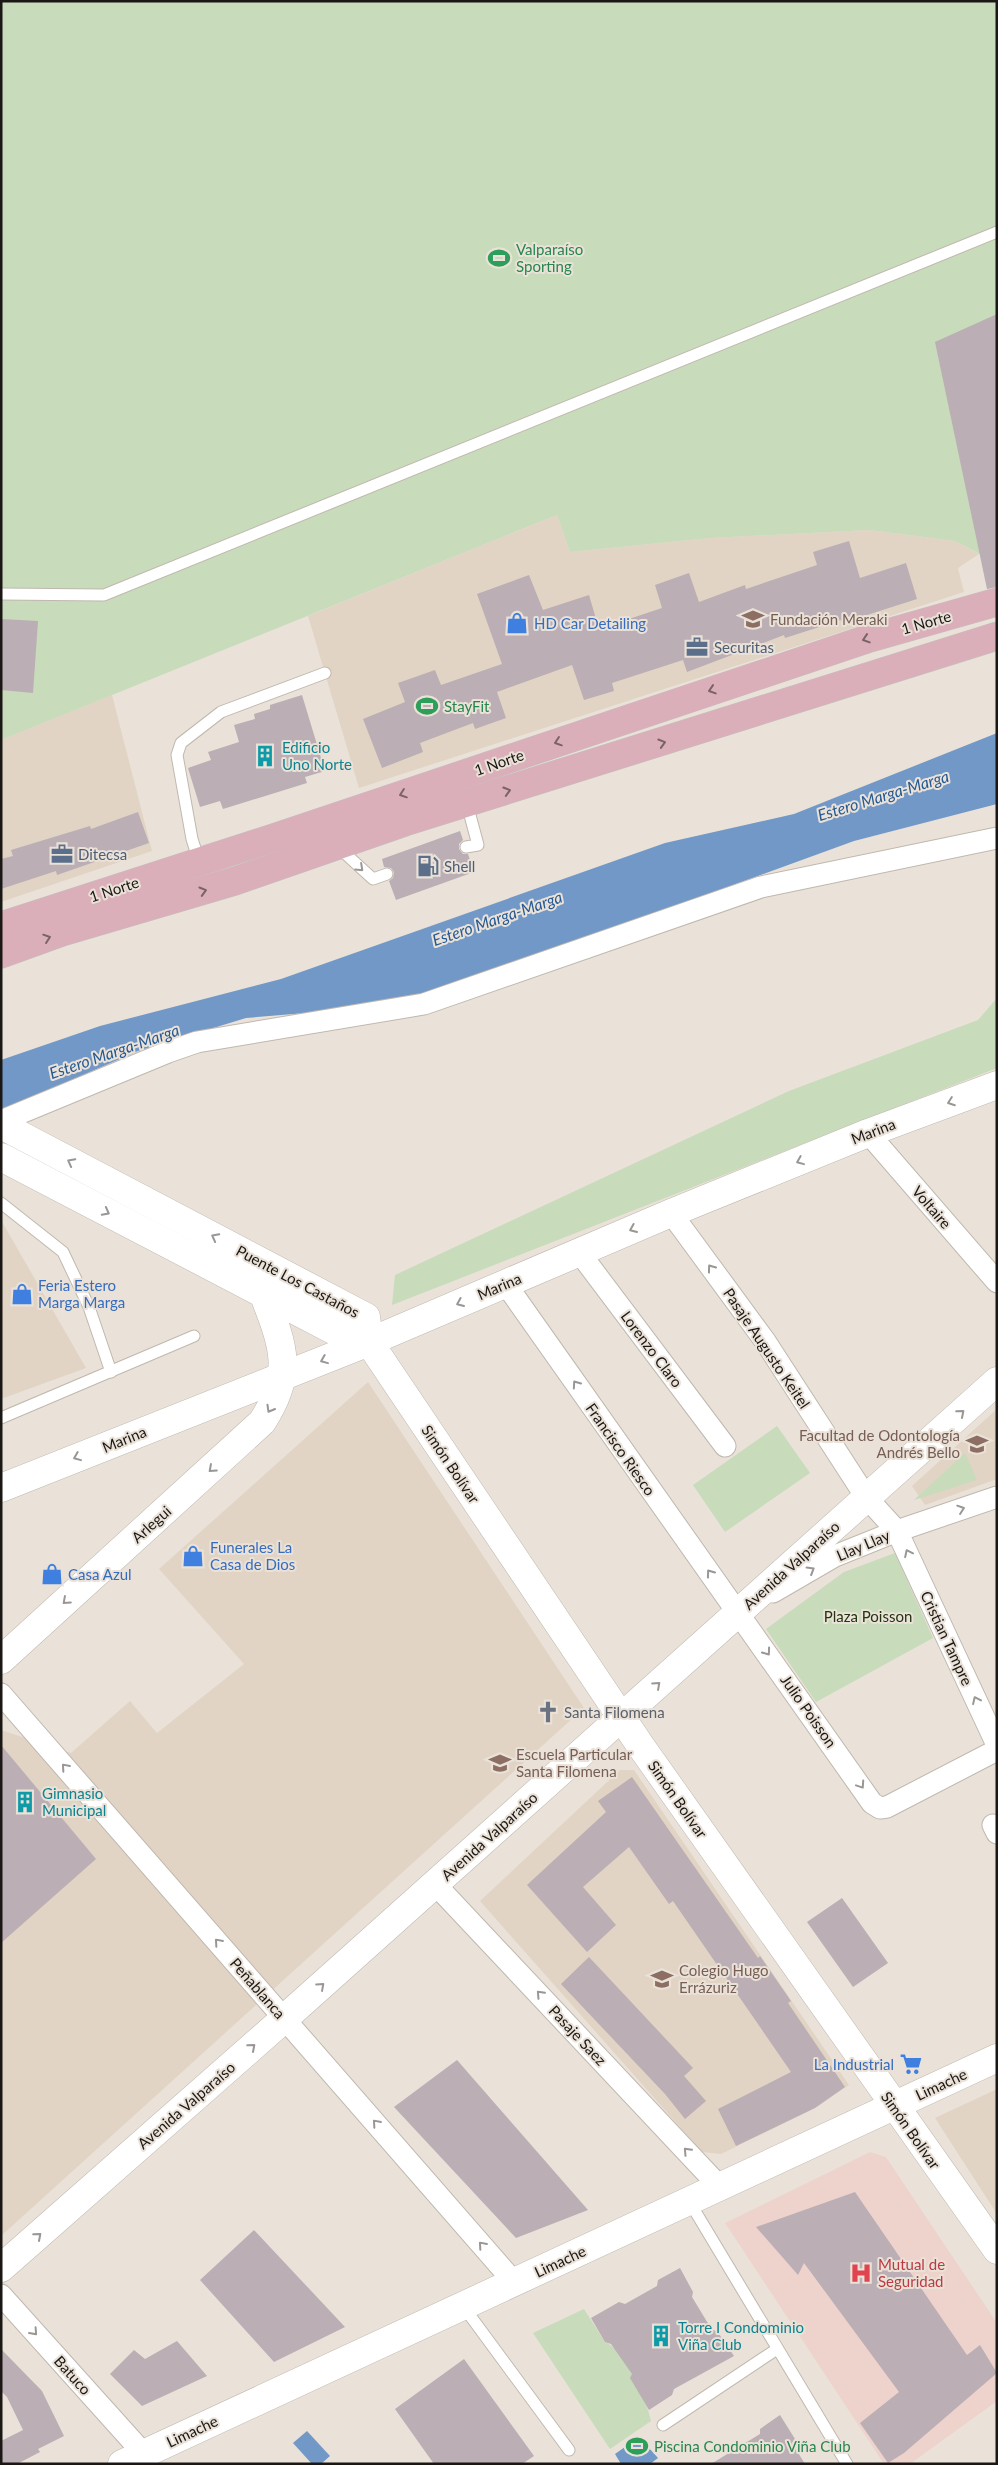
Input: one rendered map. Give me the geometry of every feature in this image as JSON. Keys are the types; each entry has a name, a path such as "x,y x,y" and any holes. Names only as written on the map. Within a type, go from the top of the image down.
{"main road":[{"name":"1 Norte","path":"1,926 870,638 997,602"},
{"name":"1 Norte","path":"1,954 62,932 236,881 467,804 997,636"},
{"name":"Marina","path":"1,1488 282,1376 368,1329 505,1283 868,1133 997,1085"},
{"name":"Puente Los Castaños","path":"1,1125 368,1329"},
{"name":"Puente Los Castaños","path":"1,1157 335,1331 368,1329"},
{"name":"Arlegui","path":"1,1660 262,1422 272,1406 282,1376 282,1349 263,1293"},
{"name":"Simón Bolívar","path":"368,1329 622,1718 997,2250"},
{"name":"Avenida Valparaíso","path":"1,2268 436,1884 997,1381"},
{"name":"Limache","path":"133,2459 997,2058"}],"street":[{"path":"1,1121 168,1052 197,1042 424,1004 761,887 997,838"},
{"name":"Voltaire","path":"868,1133 997,1282"},
{"name":"Pasaje Augusto Keitel","path":"671,1213 765,1341 866,1497 897,1531"},
{"name":"Lorenzo Claro","path":"579,1252 725,1446"},
{"name":"Francisco Riesco","path":"505,1283 739,1613"},
{"name":"Llay Llay","path":"739,1613 835,1556 897,1531 997,1497"},
{"name":"Cristian Tampre","path":"897,1531 997,1745"},
{"name":"Julio Poisson","path":"739,1613 872,1803 880,1808 887,1808 997,1750"},
{"name":"Peñablanca","path":"1,1694 514,2282"},
{"name":"Pasaje Saez","path":"436,1884 720,2186"},
{"name":"Batuco","path":"1,2296 133,2459"}],"lane":[{"path":"1,594 104,595 997,232"},
{"path":"199,861 192,839 177,748 221,712 324,673"},
{"path":"466,847 478,846 467,804"},
{"path":"337,846 373,879 387,874"},
{"path":"1,1203 63,1252 89,1307 111,1372"},
{"path":"1,1418 194,1336"},
{"path":"688,2202 847,2464"},
{"path":"463,2306 569,2450"},
{"path":"663,2425 777,2349"}],"shaded area":[{"path":"557,515 570,552 710,538 869,530 955,541 979,554 958,568 964,592 359,788 308,616"},
{"path":"112,695 152,851 1,902 1,740"},
{"name":"Feria Estero Marga Marga","path":"1,1220 86,1368 1,1399"},
{"path":"368,1382 584,1708 1,2236 1,1730 71,1753 130,1701 157,1733 244,1664 159,1569"},
{"name":"Facultad de Odontología Andrés Bello","path":"997,1409 997,1479 925,1505 912,1486"},
{"name":"Colegio Hugo Errázuriz","path":"620,1770 634,1770 849,2085 815,2108 721,2154 702,2152 480,1901"},
{"path":"997,2089 997,2214 935,2118"},
{"name":"Mutual de Seguridad","path":"870,2152 886,2157 997,2323 997,2401 910,2464 884,2464 725,2223"}],"green space":[{"name":"Valparaíso Sporting","path":"1,1 997,1 997,563 955,541 869,530 710,538 570,552 557,515 1,740"},
{"path":"997,998 997,1068 392,1305 395,1275 789,1091 978,1020"},
{"path":"777,1426 810,1473 725,1532 693,1485"},
{"path":"965,1453 977,1480 914,1500"},
{"name":"Plaza Poisson","path":"895,1553 933,1638 816,1702 766,1629 844,1572"},
{"path":"584,2309 605,2342 612,2346 627,2365 640,2389 651,2421 610,2449 533,2333"}],"water":[{"name":"Estero Marga-Marga","path":"997,733 997,804 854,841 402,1005 246,1018 138,1051 1,1111 1,1060 100,1026 281,979 665,843 794,814"},
{"path":"307,2431 330,2456 321,2464 312,2464 293,2443"},
{"name":"Piscina Condominio Viña Club","path":"639,2437 658,2458 650,2464 621,2464 615,2454"}],"building":[{"path":"997,314 997,587 987,589 935,342"},
{"path":"849,541 860,578 906,563 917,599 842,623 841,620 785,638 784,635 687,672 683,660 612,683 614,691 584,700 572,665 497,692 506,718 475,729 473,723 420,743 423,752 382,768 363,719 405,702 398,683 435,670 441,685 502,664 477,594 529,575 543,610 589,595 599,629 662,608 655,585 689,573 699,602 745,585 746,589 817,565 813,552"},
{"path":"1,619 38,621 33,693 1,690"},
{"name":"Edificio Uno Norte","path":"302,695 325,771 305,777 307,783 223,809 220,801 200,807 188,768 211,760 208,752 239,742 234,725 255,719 254,714 270,709 270,705"},
{"path":"138,812 149,843 57,875 56,871 1,889 1,859 13,856 11,850 90,826 91,829"},
{"name":"Shell","path":"460,831 463,840 459,844 459,849 463,854 468,854 474,872 396,900 389,881 393,878 394,872 391,868 384,867 382,859"},
{"name":"Gimnasio Municipal","path":"1,1745 96,1859 1,1943"},
{"path":"632,1777 758,1958 760,1956 791,2001 788,2003 845,2087 815,2108 736,2146 718,2109 791,2072 673,1901 669,1904 629,1847 583,1887 616,1925 587,1952 527,1885 606,1812 598,1801"},
{"path":"842,1898 888,1963 853,1987 807,1922"},
{"path":"589,1957 693,2068 684,2076 706,2101 685,2119 665,2094 561,1984"},
{"path":"457,2060 588,2210 516,2238 394,2107"},
{"path":"855,2192 967,2355 980,2345 997,2373 904,2453 888,2463 860,2423 899,2392 804,2263 798,2275 756,2227"},
{"path":"254,2230 345,2327 274,2362 200,2280"},
{"name":"Torre I Condominio Viña Club","path":"680,2268 693,2292 692,2297 712,2330 717,2331 734,2356 674,2389 672,2395 649,2410 630,2378 632,2374 611,2344 605,2342 591,2318 619,2302 625,2304 657,2286 658,2280"},
{"path":"177,2341 207,2376 142,2406 110,2374 134,2350 145,2359"},
{"path":"1,2349 42,2391 64,2436 38,2449 40,2452 17,2464 1,2464 1,2441 23,2430 7,2397 1,2391"},
{"path":"464,2359 534,2456 522,2464 434,2464 395,2409"},
{"path":"780,2415 795,2439 792,2443 805,2464 711,2464 760,2434 760,2429"}],"place":[{"name":"Valparaíso Sporting","path":"499,258"},
{"name":"Fundación Meraki","path":"753,619"},
{"name":"HD Car Detailing","path":"517,623"},
{"name":"Securitas","path":"697,647"},
{"name":"StayFit","path":"427,706"},
{"name":"Edificio Uno Norte","path":"265,756"},
{"name":"Ditecsa","path":"62,854"},
{"name":"Shell","path":"428,866"},
{"name":"Feria Estero Marga Marga","path":"22,1294"},
{"name":"Facultad de Odontología Andrés Bello","path":"977,1444"},
{"name":"Funerales La Casa de Dios","path":"193,1556"},
{"name":"Casa Azul","path":"52,1574"},
{"name":"Santa Filomena","path":"548,1712"},
{"name":"Escuela Particular Santa Filomena","path":"500,1763"},
{"name":"Gimnasio Municipal","path":"25,1802"},
{"name":"Colegio Hugo Errázuriz","path":"662,1979"},
{"name":"La Industrial","path":"911,2064"},
{"name":"Mutual de Seguridad","path":"861,2273"},
{"name":"Torre I Condominio Viña Club","path":"661,2336"},
{"name":"Piscina Condominio Viña Club","path":"637,2446"}]}
